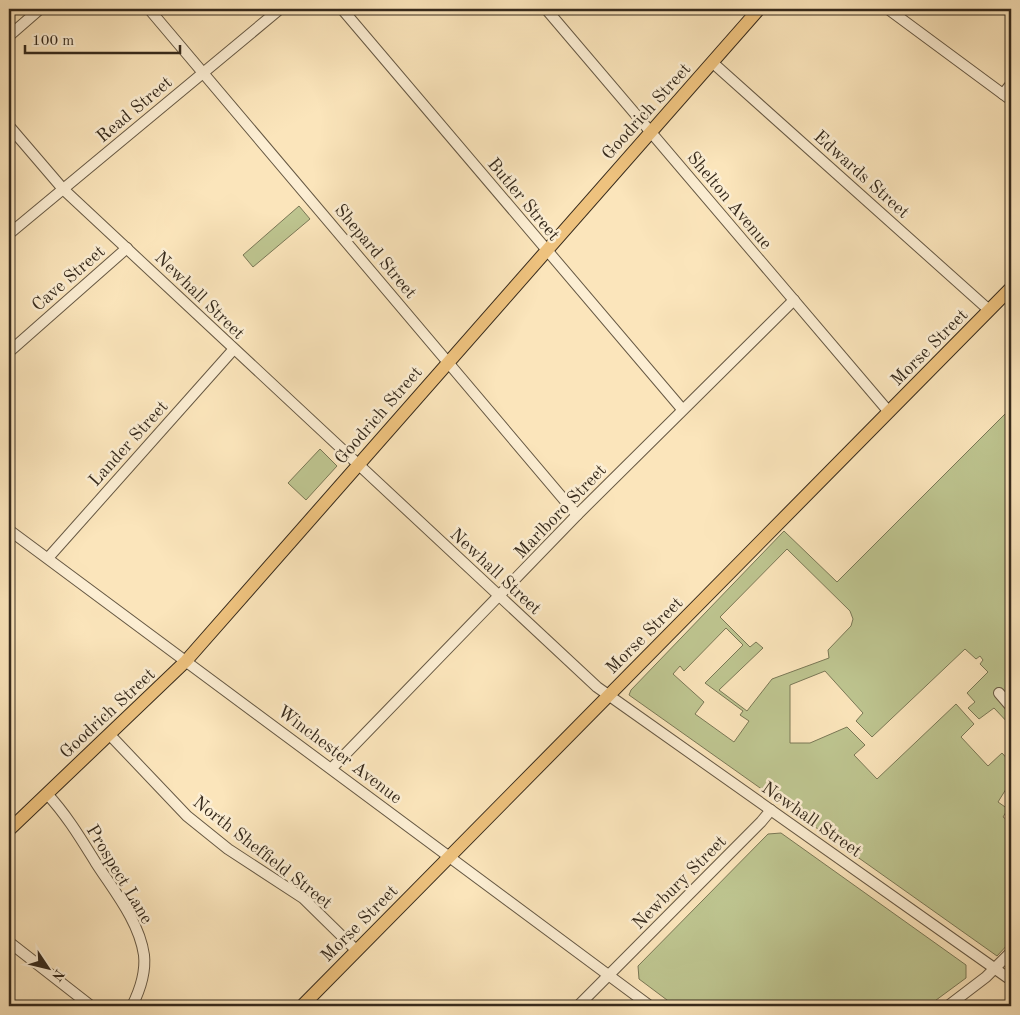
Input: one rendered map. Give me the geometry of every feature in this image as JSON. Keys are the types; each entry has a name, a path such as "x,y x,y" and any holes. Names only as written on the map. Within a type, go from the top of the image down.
{"main road":[{"name":"Goodrich Street","path":"9,830 186,660 759,9"},
{"name":"Morse Street","path":"302,1006 1011,288"}],"street":[{"path":"9,36 40,9"},
{"name":"Shepard Street","path":"149,9 449,361 577,515"},
{"name":"Read Street","path":"9,234 280,9"},
{"name":"Butler Street","path":"342,9 682,409"},
{"name":"Shelton Avenue","path":"546,9 888,412"},
{"path":"888,9 1007,97 1011,84"},
{"name":"Edwards Street","path":"713,62 989,310"},
{"name":"Newhall Street","path":"9,126 63,189 233,350 597,687 1011,980"},
{"name":"Cave Street","path":"9,352 126,248"},
{"name":"Marlboro Street","path":"332,768 500,597 577,515 794,300"},
{"name":"Lander Street","path":"48,558 233,350"},
{"name":"Winchester Avenue","path":"9,530 650,1006"},
{"path":"999,693 1011,707"},
{"name":"North Sheffield Street","path":"109,734 187,816 228,849 303,898 357,951"},
{"name":"Prospect Lane","path":"47,794 71,824 121,900 136,930 143,949 144,965 141,984 132,1006"},
{"name":"Newbury Street","path":"578,1006 761,822 770,810"},
{"path":"9,942 91,1006"},
{"path":"948,1006 995,970 1011,952"}],"green space":[{"path":"299,206 310,219 253,267 243,255"},
{"path":"1011,408 1011,726 994,708 979,719 968,708 975,702 967,693 988,672 980,664 983,660 980,656 976,659 965,649 872,737 856,721 863,713 825,671 790,685 790,743 810,743 847,727 865,745 854,755 877,779 956,704 974,724 961,737 988,766 1002,753 1011,763 1011,781 998,802 1008,809 1003,817 1011,823 1011,941 997,956 629,695 631,690 784,531 837,582","holes":["787,549 850,611 853,619 851,626 828,650 829,658 772,679 747,711 719,690 763,648 756,642 750,647 720,617","726,628 743,645 705,683 743,711 740,715 749,721 734,742 695,714 704,702 673,674 680,666 684,671"]},
{"path":"320,449 337,466 306,500 288,483"},
{"path":"781,833 966,965 966,978 928,1006 675,1006 639,979 638,966 768,834"}]}
